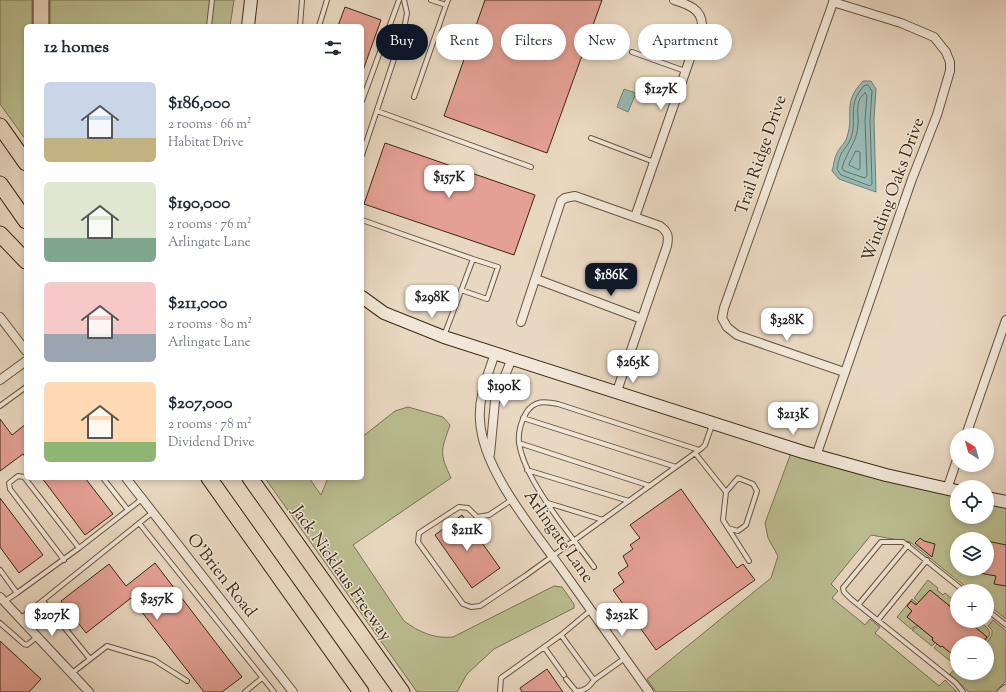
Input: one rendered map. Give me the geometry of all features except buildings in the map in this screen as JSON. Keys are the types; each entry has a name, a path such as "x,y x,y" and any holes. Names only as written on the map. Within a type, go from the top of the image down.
{"highway":[{"path":"41,0 41,24"},
{"path":"0,126 24,160"},
{"path":"0,184 24,218"},
{"path":"0,234 24,259"},
{"path":"200,480 290,593"},
{"path":"210,480 361,692"},
{"name":"Jack Nicklaus Freeway","path":"253,482 401,691"}],"main road":[{"path":"248,24 251,0"},
{"path":"364,298 390,316 444,337 617,391 816,456 886,475 950,490"},
{"path":"994,499 1006,502"}],"street":[{"path":"635,217 702,24 697,11 687,2 674,0"},
{"name":"Trail Ridge Drive","path":"834,1 783,140 724,308 722,318 727,327 737,335 844,372"},
{"name":"Winding Oaks Drive","path":"816,456 912,180 937,115 950,71 950,62 941,44 934,37 901,23 834,1"},
{"path":"521,322 561,201 565,198 575,196 660,226 666,231 669,238 617,391"},
{"path":"536,279 642,318"},
{"path":"0,317 24,348"},
{"path":"968,428 1006,320"},
{"name":"Arlingate Lane","path":"495,353 480,399 480,420 483,438 489,456 513,499 649,692"},
{"path":"489,456 495,401 512,358"},
{"path":"0,380 24,362"},
{"name":"O'Brien Road","path":"128,480 293,692"},
{"path":"3,599 89,692"},
{"path":"1002,692 1006,689"}],"lane":[{"path":"209,24 212,0"},
{"path":"300,24 302,0"},
{"path":"320,24 327,0"},
{"path":"364,96 399,0"},
{"path":"364,149 404,29 407,13 404,0"},
{"path":"431,0 446,5"},
{"path":"414,97 448,0"},
{"path":"632,52 685,71"},
{"path":"377,111 531,167"},
{"path":"592,138 654,162"},
{"path":"364,221 498,267 487,299 461,290"},
{"path":"444,337 472,259"},
{"path":"0,406 24,388"},
{"path":"594,567 548,503 527,470 519,442 520,423 529,408 543,401 656,435 697,452 726,492"},
{"path":"523,418 676,467"},
{"path":"513,499 489,515 477,517 468,508 459,507 419,533 418,542 463,604 471,607 480,606 525,576 697,452 705,445 713,423"},
{"path":"519,442 650,486"},
{"path":"527,470 629,501"},
{"path":"24,477 18,476 8,483 10,489 64,560"},
{"path":"728,528 738,531 746,525 757,491 754,484 738,478 726,492 723,520 728,528 749,561"},
{"path":"26,480 79,548"},
{"path":"105,480 128,510"},
{"path":"3,599 17,593 64,560 142,499"},
{"path":"548,503 603,520"},
{"path":"21,618 152,512"},
{"path":"139,523 274,692"},
{"path":"956,584 903,542 880,542 843,588 844,592 956,683 963,692"},
{"path":"859,604 908,545"},
{"path":"878,620 927,560"},
{"path":"0,570 17,593"},
{"path":"43,601 90,659"},
{"path":"500,692 501,678 561,635 591,610"},
{"path":"994,616 1006,626"},
{"path":"0,623 24,644 27,645 38,637"},
{"path":"561,635 594,680"},
{"path":"72,673 107,646 154,660 187,681"},
{"path":"544,647 576,691 582,691 589,687 594,680 625,658"},
{"path":"245,692 262,678"}],"green space":[{"path":"0,0 32,0 32,24 24,24 24,137 0,104"},
{"path":"50,0 234,0 230,24 50,24"},
{"path":"408,407 443,417 450,425 443,446 443,457 451,478 353,545 404,621 433,636 453,637 554,586 562,587 574,604 574,608 494,649 467,674 457,692 417,692 266,480 310,480 321,495 327,480 364,480 364,435 395,411"},
{"path":"791,453 858,474 950,494 950,524 994,524 994,503 1006,506 1006,619 994,610 994,584 962,584 952,576 994,576 994,532 950,532 950,574 910,542 871,535 831,584 838,591 832,598 865,625 870,619 880,627 875,633 939,686 945,680 957,692 656,692 647,679 771,578 778,556 768,538 765,523"},
{"path":"928,580 938,588 937,590 943,595 945,593 950,597 950,606 930,590 919,602 914,598"},
{"path":"912,599 917,603 915,604 911,601 907,606 912,610 907,617 917,625 911,629 897,617"},
{"path":"994,621 1006,631 1006,681 995,692 969,692 956,680 994,680 994,636 991,636 992,630 990,628 994,628"},
{"path":"918,626 933,638 932,640 935,643 932,646 912,630"},
{"path":"976,628 987,628 990,634 989,636 986,636"},
{"path":"937,644 950,652 950,661 934,648"}],"water":[{"path":"863,81 871,81 876,89 874,120 876,192 839,179 832,171 836,155 847,137 852,96"},
{"path":"624,89 636,93 628,112 617,107"}]}
